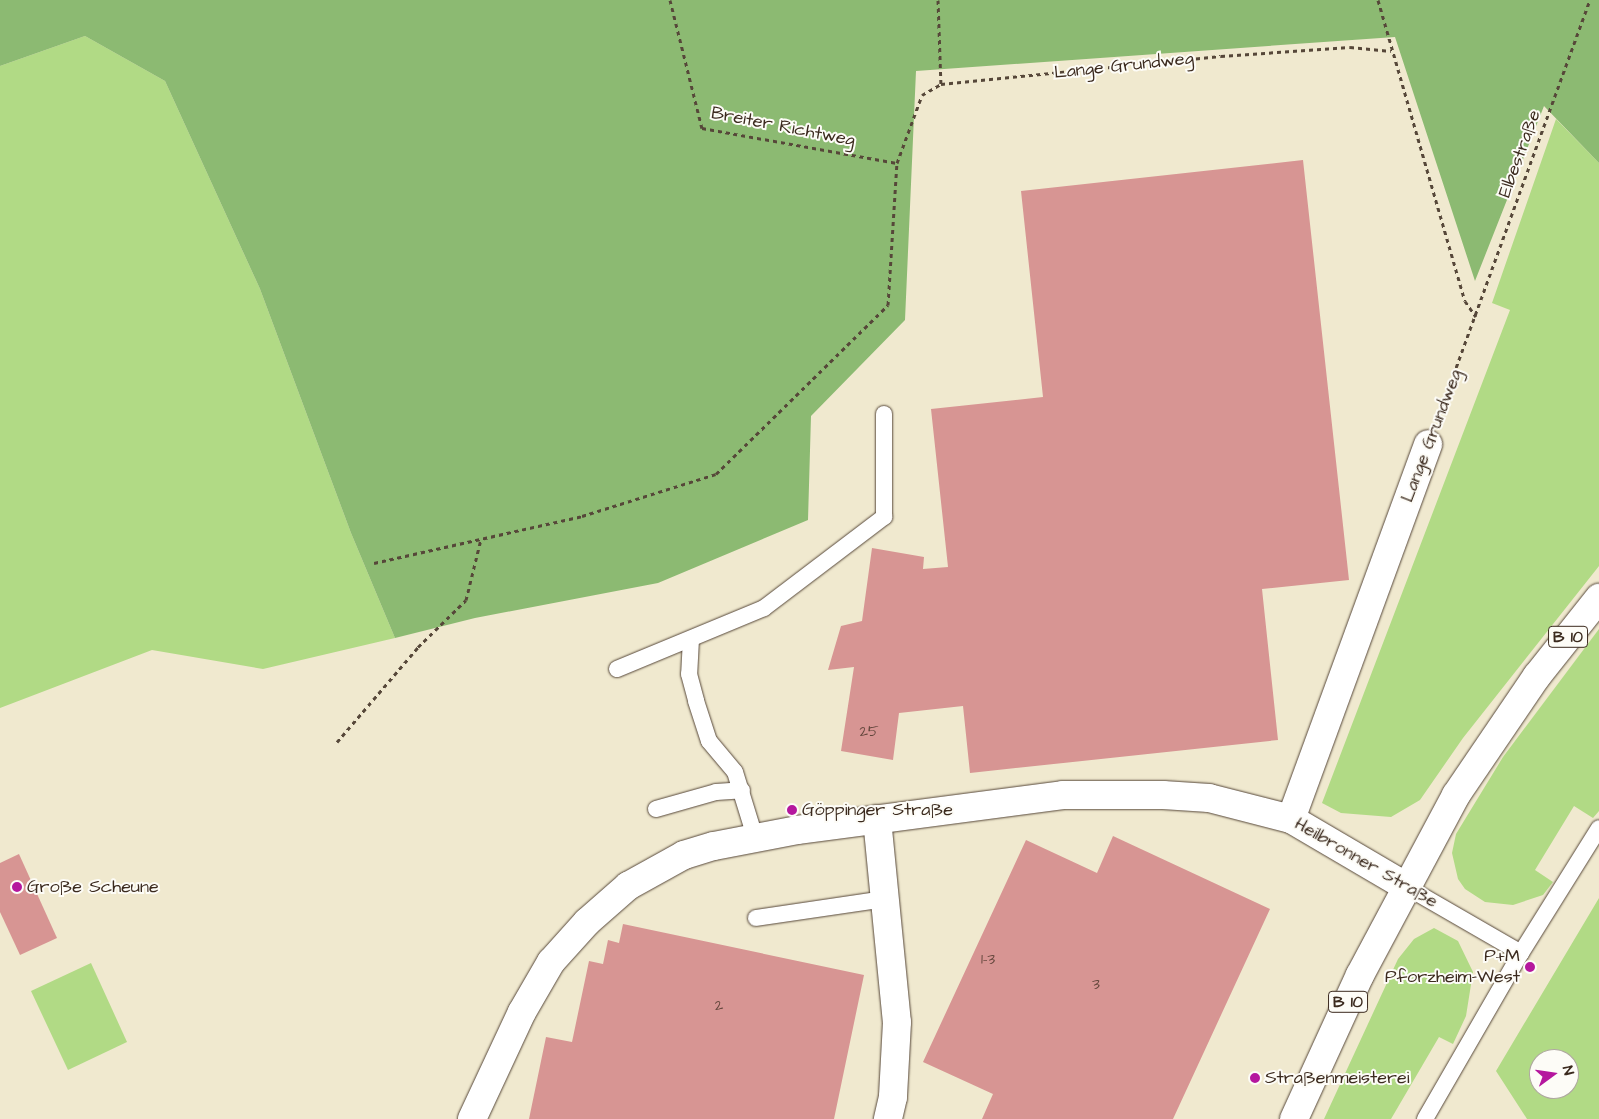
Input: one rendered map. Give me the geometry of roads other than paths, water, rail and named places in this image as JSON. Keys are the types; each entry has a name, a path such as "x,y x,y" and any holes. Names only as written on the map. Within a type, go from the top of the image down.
{"street":[{"name":"Lange Grundweg","path":"1291,819 1413,493 1428,444"},
{"name":"B 10","path":"1294,1119 1405,886 1456,795 1504,723 1599,598"},
{"name":"Heilbronner Straße","path":"472,1119 522,1012 551,962 587,922 628,886 684,856 755,837 1063,795 1116,794 1208,798 1291,819 1405,886"},
{"path":"877,819 896,1022 893,1097 888,1119"}],"lane":[{"path":"617,669 764,608 884,517 884,414"},
{"path":"691,639 689,674 709,741 735,772 755,837"},
{"path":"656,809 716,792 742,790"},
{"path":"1425,1119 1521,953 1599,828"},
{"name":"Heilbronner Straße","path":"1405,886 1521,953"},
{"path":"756,918 884,898"}],"place":[{"name":"Göppinger Straße","path":"792,810"},
{"name":"Große Scheune","path":"17,887"},
{"name":"P+M Pforzheim-West","path":"1530,967"},
{"name":"Straßenmeisterei","path":"1255,1078"}]}
